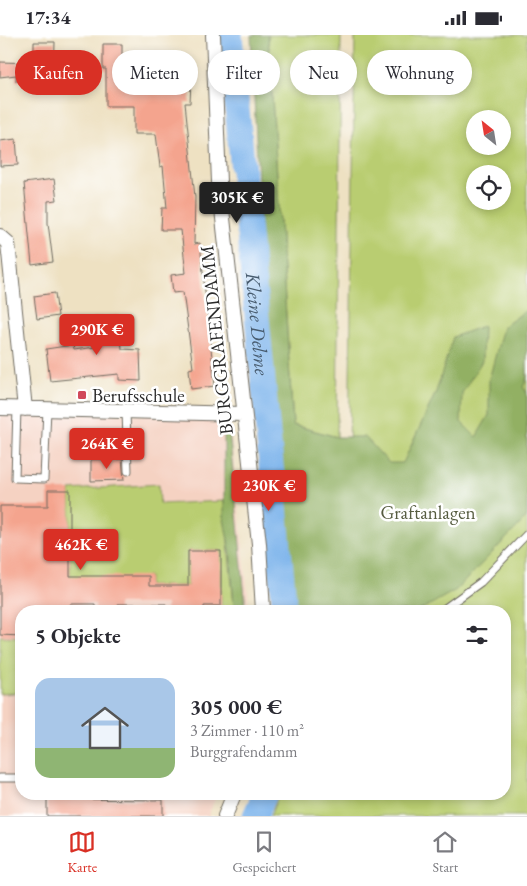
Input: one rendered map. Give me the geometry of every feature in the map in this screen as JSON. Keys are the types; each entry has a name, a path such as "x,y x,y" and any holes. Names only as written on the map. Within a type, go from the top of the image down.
{"street":[{"name":"BURGGRAFENDAMM","path":"213,35 218,182 262,571 263,605"},
{"path":"0,236 8,243 21,409"},
{"path":"0,408 244,414"},
{"path":"225,816 232,800"}],"lane":[{"path":"21,409 14,478 44,479 47,409"},
{"path":"126,411 128,471"},
{"path":"449,605 481,582 527,535"},
{"path":"0,778 15,778"}],"shaded area":[{"path":"0,411 229,417 247,605 15,605 15,800 215,800 208,816 0,816"}],"green space":[{"path":"251,35 268,35 269,50 252,50"},
{"path":"268,35 341,35 341,50 290,50 290,95 340,95 337,437 293,425 272,95 280,95 280,50 269,50"},
{"name":"Graftanlagen","path":"355,35 527,35 527,816 270,816 277,800 511,800 511,605 316,605 349,452 354,95 357,95"},
{"path":"254,95 272,95 293,425 337,437 365,437 389,463 403,463 436,392 453,337 483,326 482,361 462,393 461,422 476,437 489,415 489,380 503,327 525,311 527,313 527,378 523,387 527,393 527,517 456,590 430,605 291,605 283,514 270,427"},
{"path":"228,419 244,605 234,605 230,551 224,519 224,420"},
{"path":"159,484 160,504 224,501 234,605 221,605 221,551 188,551 188,586 149,586 149,576 70,587 70,490"},
{"path":"0,636 15,637 15,693 0,694"}],"building":[{"path":"34,42 55,42 55,50 34,50"},
{"path":"103,44 122,44 122,50 112,50 112,95 190,95 190,103 185,103 195,197 194,244 200,243 215,386 191,389 189,369 193,368 183,292 173,293 171,275 186,273 181,230 161,230 162,208 167,208 163,166 160,167 156,134 134,134 134,106 106,106 106,69 103,69"},
{"path":"0,62 15,62 15,75 0,77"},
{"path":"16,139 18,165 0,166 0,141"},
{"path":"54,179 57,200 48,201 48,223 53,262 32,265 24,183"},
{"path":"55,293 58,316 37,319 34,296"},
{"path":"119,315 122,349 140,350 141,381 119,380 119,374 50,381 46,349 73,345 74,350 96,347 93,318"},
{"path":"91,459 122,459 124,480 91,481"},
{"path":"48,490 70,490 70,576 149,576 149,586 188,586 188,551 221,551 221,605 15,605 15,636 0,635 0,506 48,506"},
{"path":"47,800 163,800 163,816 47,816"}],"waterway":[{"name":"Kleine Delme","path":"230,35 284,605"},
{"name":"Kleine Delme","path":"255,816 262,800"}],"place":[{"name":"Berufsschule","path":"82,395"}]}
